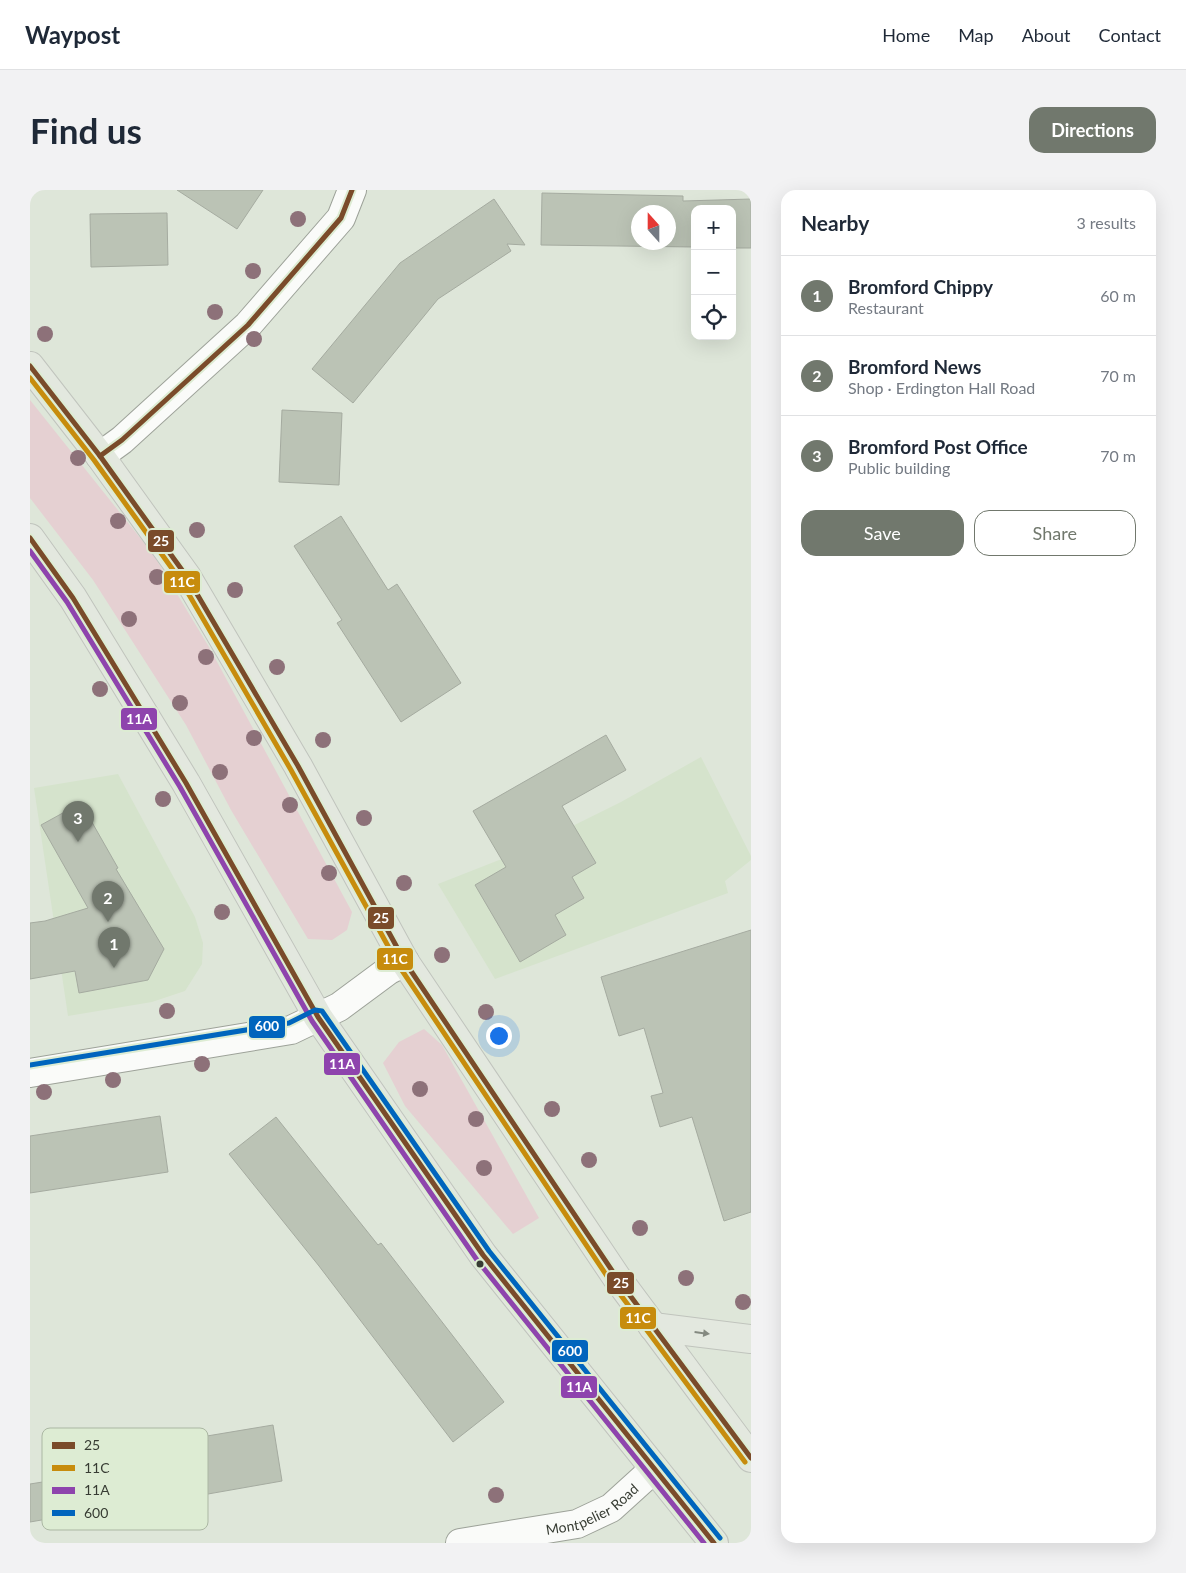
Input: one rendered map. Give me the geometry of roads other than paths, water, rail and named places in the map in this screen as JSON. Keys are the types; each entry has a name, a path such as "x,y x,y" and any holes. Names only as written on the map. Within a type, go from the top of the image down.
{"main road":[{"path":"30,366 100,456 187,577 298,766 405,962 617,1278 751,1458"},
{"path":"30,538 73,598 186,783 318,1017 482,1256 714,1543"},
{"path":"653,1327 751,1339"}],"street":[{"path":"100,456 122,440 248,325 341,218 352,190"},
{"path":"30,1073 291,1030 339,1007 389,970 405,962"},
{"name":"Montpelier Road","path":"460,1543 577,1524 611,1508 654,1469"}],"place":[{"name":"Bromford Post Office","path":"78,842"},
{"name":"Bromford News","path":"108,922"},
{"name":"Bromford Chippy","path":"114,968"}]}
